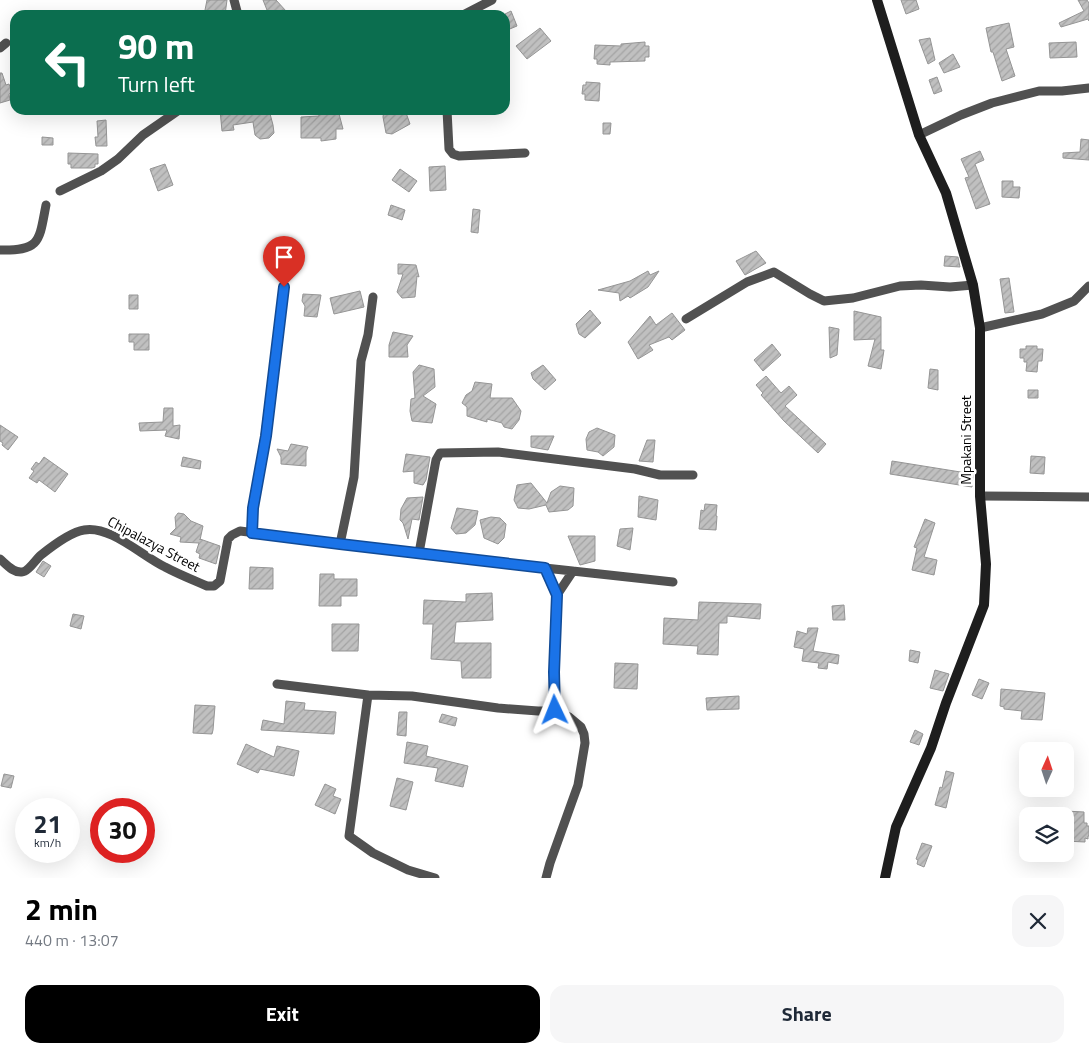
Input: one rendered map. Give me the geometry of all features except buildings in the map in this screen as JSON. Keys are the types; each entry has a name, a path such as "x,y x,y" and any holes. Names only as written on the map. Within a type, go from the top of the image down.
{"street":[{"path":"473,10 492,0"},
{"name":"Mpakani Street","path":"877,0 919,135 946,192 974,285 980,328 980,496 986,564 984,605 946,703 931,748 896,827 885,878"},
{"path":"919,135 992,103 1039,90 1089,88"},
{"path":"60,191 100,171 118,158 143,135 173,115"},
{"path":"448,115 449,149 453,154 459,156 525,153"},
{"path":"0,250 27,248 34,244 39,236 46,205"},
{"path":"686,319 747,282 774,272 824,301 853,298 900,286 921,285 950,288 974,285"},
{"path":"980,328 1042,314 1074,301 1089,286"},
{"path":"284,287 266,436 253,508 252,533 673,582"},
{"path":"340,544 354,476 361,361 368,335 373,297"},
{"path":"419,553 436,460 440,453 498,452 635,469 660,475 693,475"},
{"path":"980,496 1089,496"},
{"name":"Chipalazya Street","path":"0,558 11,569 20,573 26,572 41,555 73,533 96,529 124,542 165,567 207,586 214,586 220,581 228,539 240,531 252,533"},
{"path":"545,568 557,595 554,672 555,710"},
{"path":"557,595 573,571"},
{"path":"277,684 368,695 412,696 498,708 538,711 555,710 569,717 581,727 585,743 578,785 546,878"},
{"path":"368,695 349,836 373,853 408,870 435,878"}],"route":[{"path":"284,287 266,436 253,508 252,533 545,568 557,595 554,672 555,710"}]}
